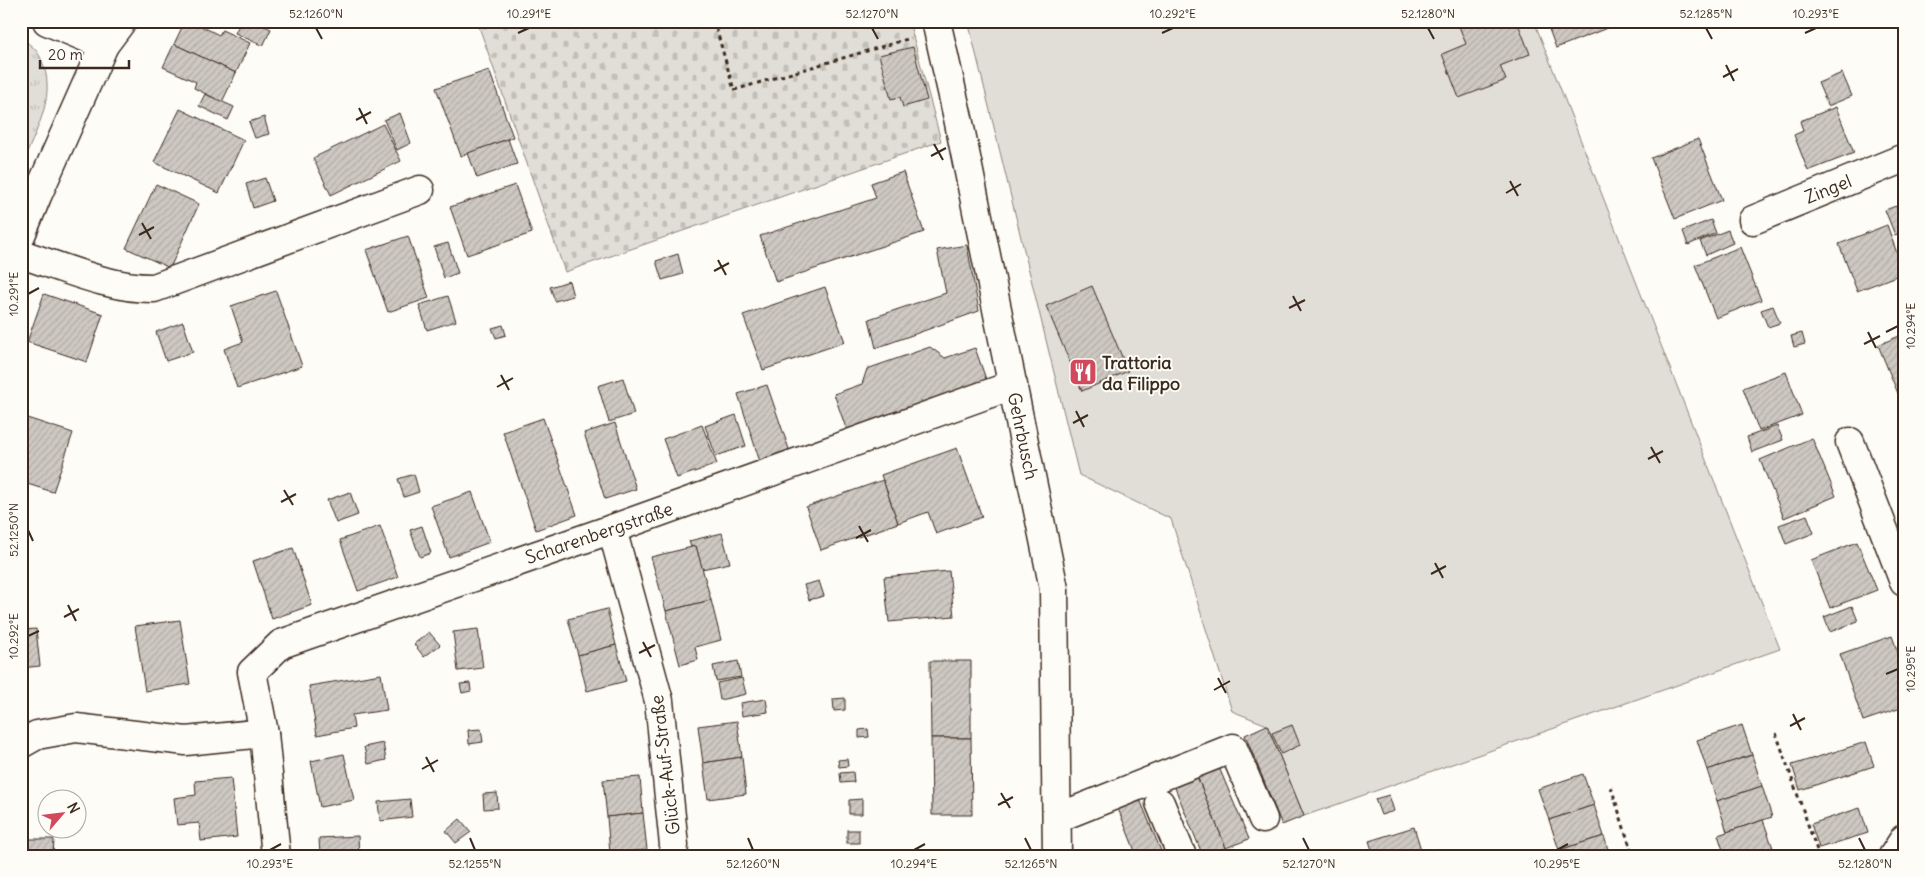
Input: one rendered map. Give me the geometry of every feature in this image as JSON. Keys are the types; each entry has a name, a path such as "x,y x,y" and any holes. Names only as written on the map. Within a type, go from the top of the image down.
{"street":[{"path":"47,21 104,45"},
{"path":"21,235 29,194 104,45 122,21"},
{"name":"Gehrbusch","path":"937,25 1054,589 1057,856"},
{"name":"Zingel","path":"1753,220 1904,158"},
{"path":"21,254 111,283 141,288 154,288 420,190"},
{"name":"Scharenbergstraße","path":"264,733 252,672 280,644 612,529 1013,385"},
{"path":"1850,442 1904,582"},
{"name":"Glück-Auf-Straße","path":"612,529 659,701 674,856"},
{"path":"21,744 37,735 76,728 186,741 264,733 276,856"},
{"path":"1057,818 1233,748 1263,819"},
{"path":"1160,803 1182,856"},
{"path":"1893,856 1904,839"}],"path":[{"path":"714,21 734,90 937,25"},
{"path":"1776,733 1819,856"},
{"path":"1611,787 1633,856"},
{"path":"1437,849 1440,856"}],"green space":[{"path":"477,21 909,21 941,141 565,272"},
{"path":"968,21 1534,21 1780,649 1304,816 1267,725 1232,711 1171,519 1079,475"},
{"path":"21,37 38,53 44,66 47,91 42,116 27,153 21,156"}],"building":[{"path":"185,21 191,21 219,35 222,30 250,43 236,73 174,44"},
{"path":"241,21 254,21 271,29 263,46 235,33"},
{"path":"1457,21 1517,21 1530,54 1500,66 1506,80 1459,98 1442,54 1466,44"},
{"path":"1546,21 1625,21 1556,48"},
{"path":"174,44 236,73 222,102 194,88 196,82 163,67"},
{"path":"913,47 927,100 903,107 900,97 891,99 879,55"},
{"path":"489,70 513,137 461,156 436,88"},
{"path":"1842,73 1852,96 1828,106 1818,83"},
{"path":"205,94 234,107 228,120 199,106"},
{"path":"1836,107 1854,153 1808,171 1794,135 1803,131 1800,121"},
{"path":"180,109 244,140 219,193 154,162"},
{"path":"400,113 411,143 397,150 384,120"},
{"path":"264,117 269,134 255,138 249,122"},
{"path":"383,124 401,161 331,195 313,158"},
{"path":"508,139 517,164 477,178 468,153"},
{"path":"1698,139 1722,200 1675,219 1651,158"},
{"path":"903,172 924,232 776,282 760,236 876,198 871,183"},
{"path":"265,178 273,201 253,208 246,184"},
{"path":"156,184 199,204 170,268 126,248"},
{"path":"515,185 532,233 467,255 450,207"},
{"path":"1896,206 1904,226 1904,231 1895,235 1885,210"},
{"path":"1711,220 1716,233 1688,245 1683,231"},
{"path":"1887,225 1904,273 1857,291 1839,244"},
{"path":"1728,230 1733,243 1706,255 1700,241"},
{"path":"408,236 429,298 388,312 366,250"},
{"path":"448,243 458,273 444,278 434,247"},
{"path":"967,245 979,311 876,348 869,319 946,293 937,250"},
{"path":"1740,247 1761,300 1716,318 1695,265"},
{"path":"678,254 683,274 662,280 656,261"},
{"path":"569,281 573,296 555,301 550,287"},
{"path":"1092,286 1128,371 1082,391 1046,306"},
{"path":"825,287 845,342 763,370 743,315"},
{"path":"276,291 302,366 237,388 224,349 243,342 231,306"},
{"path":"44,294 103,314 87,362 27,342"},
{"path":"448,296 456,321 427,330 419,305"},
{"path":"1773,306 1780,323 1768,327 1761,310"},
{"path":"183,322 193,352 166,361 156,332"},
{"path":"503,325 506,335 496,338 492,328"},
{"path":"1802,333 1805,344 1794,347 1791,336"},
{"path":"1904,334 1904,408 1878,345"},
{"path":"930,347 945,358 975,348 987,382 847,431 834,394 862,384 867,369"},
{"path":"1786,372 1802,415 1759,431 1743,388"},
{"path":"623,378 634,414 609,422 598,386"},
{"path":"767,385 791,455 761,465 738,394"},
{"path":"736,415 746,446 716,456 705,426"},
{"path":"24,417 73,433 53,492 21,482 21,426"},
{"path":"543,418 577,515 536,530 503,432"},
{"path":"615,423 636,489 605,499 584,433"},
{"path":"702,425 717,464 677,478 663,439"},
{"path":"1777,426 1783,440 1752,452 1747,437"},
{"path":"1812,438 1836,496 1784,518 1760,460"},
{"path":"957,448 982,517 936,534 928,512 898,523 881,475"},
{"path":"414,474 419,492 404,497 398,479"},
{"path":"883,480 898,523 821,550 806,507"},
{"path":"350,492 358,515 336,523 327,500"},
{"path":"472,492 490,542 449,557 431,506"},
{"path":"1807,515 1814,533 1786,544 1779,525"},
{"path":"380,526 398,577 358,591 340,540"},
{"path":"422,526 431,553 420,557 410,530"},
{"path":"722,533 730,563 702,569 696,546 691,547 689,541"},
{"path":"1857,542 1877,590 1830,608 1811,560"},
{"path":"696,546 711,600 666,611 651,557"},
{"path":"293,548 312,605 272,619 253,561"},
{"path":"949,571 954,616 889,622 884,577"},
{"path":"819,581 824,596 809,600 804,585"},
{"path":"711,600 721,640 695,647 698,660 680,665 666,611"},
{"path":"1852,606 1858,621 1830,632 1824,617"},
{"path":"607,609 616,645 578,655 568,619"},
{"path":"180,620 190,684 145,691 135,626"},
{"path":"36,629 40,666 21,668 21,640 24,640 23,630"},
{"path":"478,629 483,668 458,671 453,632"},
{"path":"429,632 440,645 424,657 414,644"},
{"path":"1892,636 1904,669 1904,707 1863,721 1840,654"},
{"path":"616,645 626,681 587,691 578,655"},
{"path":"738,661 741,677 716,681 713,666"},
{"path":"930,661 971,661 971,738 931,738"},
{"path":"381,674 387,710 352,715 354,728 317,735 309,686"},
{"path":"742,678 746,694 720,700 717,683"},
{"path":"470,683 471,691 462,693 460,684"},
{"path":"845,698 845,710 834,711 833,699"},
{"path":"766,699 768,712 742,716 740,703"},
{"path":"737,721 742,757 703,763 698,726"},
{"path":"1267,725 1304,816 1282,825 1245,735"},
{"path":"1292,725 1300,745 1281,754 1272,733"},
{"path":"1742,725 1752,755 1707,770 1697,740"},
{"path":"481,729 483,742 469,744 468,730"},
{"path":"868,729 869,737 859,738 859,730"},
{"path":"931,738 971,738 972,815 932,815"},
{"path":"1866,742 1874,766 1800,790 1792,765"},
{"path":"383,743 386,760 368,764 364,747"},
{"path":"344,754 354,800 320,807 311,761"},
{"path":"1752,755 1762,786 1717,801 1707,770"},
{"path":"742,757 746,794 708,799 703,763"},
{"path":"847,759 848,766 839,767 838,760"},
{"path":"1218,765 1249,839 1226,848 1196,774"},
{"path":"853,772 854,782 841,783 840,773"},
{"path":"1196,774 1226,848 1207,856 1203,856 1173,783"},
{"path":"1583,774 1594,805 1549,820 1538,789"},
{"path":"640,777 643,813 607,817 603,780"},
{"path":"231,778 237,837 201,841 199,823 177,825 174,798 196,795 195,781"},
{"path":"1762,786 1772,817 1727,832 1717,801"},
{"path":"497,793 498,808 484,809 483,794"},
{"path":"1389,795 1394,811 1381,815 1375,799"},
{"path":"1139,797 1163,856 1137,856 1117,806"},
{"path":"410,799 412,817 380,821 378,802"},
{"path":"862,799 862,814 849,814 849,800"},
{"path":"1594,805 1604,836 1559,850 1549,820"},
{"path":"1860,808 1868,833 1819,848 1811,824"},
{"path":"643,813 647,850 610,853 607,817"},
{"path":"460,819 471,832 456,843 446,831"},
{"path":"1763,820 1773,848 1751,856 1725,856 1718,835"},
{"path":"1414,827 1423,856 1374,856 1369,841"},
{"path":"847,830 859,830 859,843 847,843"},
{"path":"358,836 359,856 320,856 319,838"},
{"path":"1604,836 1610,856 1561,856 1559,850"},
{"path":"21,839 54,840 53,856 21,856"},
{"path":"1773,848 1775,856 1751,856"}],"place":[{"name":"Trattoria da Filippo","path":"1083,372"}]}
